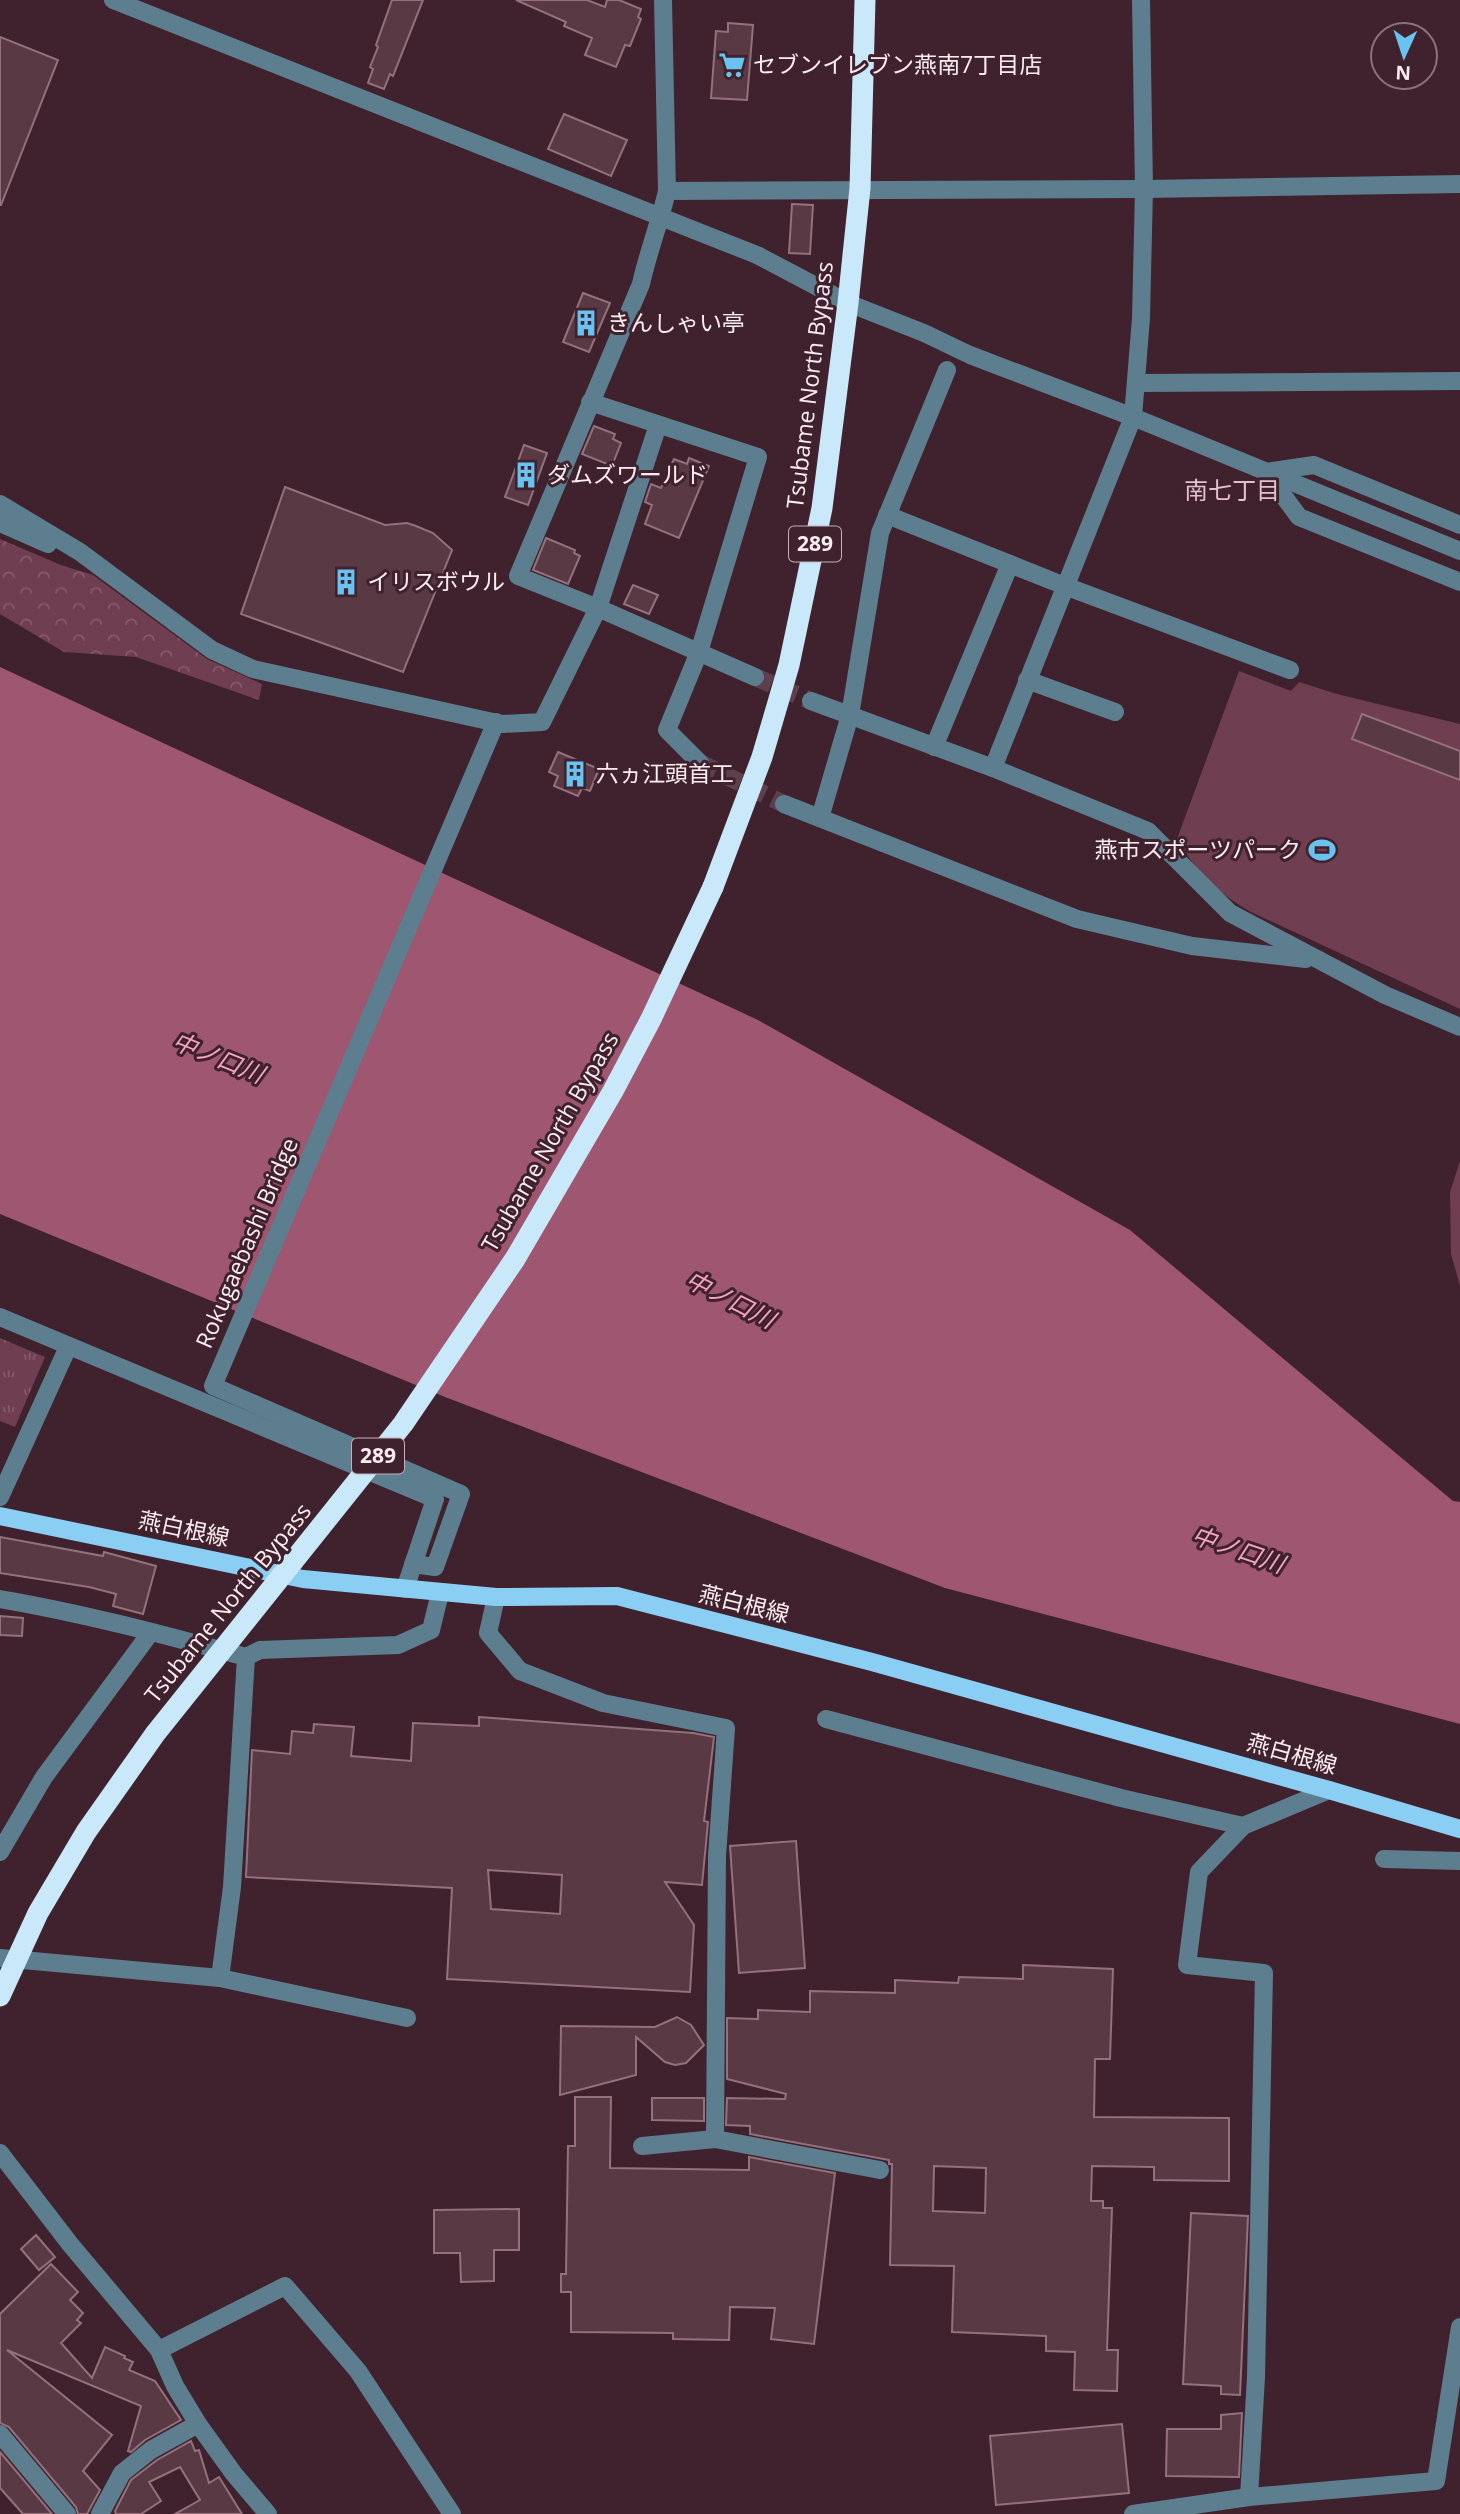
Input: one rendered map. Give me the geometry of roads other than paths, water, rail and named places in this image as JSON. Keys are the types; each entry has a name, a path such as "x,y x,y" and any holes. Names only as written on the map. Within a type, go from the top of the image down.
{"highway":[{"name":"289","path":"860,188 865,0"},
{"name":"Tsubame North Bypass","path":"0,1996 38,1913 86,1832 155,1734 403,1424 515,1259 613,1091 651,1019 713,887 762,757 789,665 822,508 860,188"}],"main road":[{"name":"燕白根線","path":"0,1516 303,1578 496,1597 617,1597 872,1662 1460,1829"}],"street":[{"path":"113,0 661,216 757,256 848,303 924,332 970,355 1460,551"},
{"path":"663,0 667,191 661,216 641,284 518,576 755,677"},
{"path":"993,768 1133,418 1142,318 1144,189 1141,0"},
{"path":"667,191 860,188 1144,189 1460,184"},
{"path":"820,818 850,715 880,533 947,370"},
{"path":"1136,383 1460,381"},
{"path":"590,402 758,457 699,652 667,730 700,763"},
{"path":"0,504 96,564 212,650 253,669 502,724 542,722 598,608 658,425"},
{"path":"1266,472 1314,465 1460,525"},
{"path":"1266,472 1298,517 1460,582"},
{"path":"887,515 1065,586 1290,670"},
{"path":"0,523 96,564"},
{"path":"934,747 1010,564"},
{"path":"1027,680 1115,712"},
{"path":"811,701 993,768 1148,831 1230,913 1385,995 1460,1027"},
{"name":"Rokugaebashi Bridge","path":"413,1564 435,1567 461,1494 213,1386 496,722"},
{"path":"784,804 1077,919 1192,946 1317,960"},
{"path":"0,1317 435,1499 405,1589"},
{"path":"0,1497 68,1347"},
{"path":"0,1599 42,1606 246,1657 260,1650 398,1645 431,1630 440,1593"},
{"path":"496,1597 488,1633 520,1671 603,1703 726,1728 717,1856 715,2139"},
{"path":"0,1852 44,1777 151,1632"},
{"path":"220,1978 232,1887 246,1657"},
{"path":"826,1719 1122,1798 1243,1826"},
{"path":"1249,2497 1256,2377 1264,1973 1187,1965 1199,1872 1243,1826 1329,1790"},
{"path":"1384,1858 1460,1861"},
{"path":"0,1958 220,1978 407,2018"},
{"path":"642,2146 715,2139 880,2170"},
{"path":"0,2152 70,2244 159,2350 175,2386 198,2424 234,2474 268,2514"},
{"path":"159,2350 285,2287 358,2371 452,2514"},
{"path":"1133,2514 1249,2497 1436,2480 1460,2327"},
{"path":"100,2514 122,2473 150,2450 198,2424"},
{"path":"0,2434 67,2514"}],"water":[{"name":"中ノ口川","path":"0,667 758,1020 1130,1230 1453,1501 1460,1502 1460,1724 945,1588 445,1397 0,1214"}],"tunnel":[{"path":"755,677 811,701"},
{"path":"700,763 784,804"}],"place":[{"name":"セブンイレブン燕南7丁目店","path":"732,65"},
{"name":"きんしゃい亭","path":"586,323"},
{"name":"ダムズワールド","path":"526,475"},
{"name":"イリスボウル","path":"346,582"},
{"name":"六ヵ江頭首工","path":"575,774"},
{"name":"燕市スポーツパーク","path":"1322,850"}],"district":[{"name":"南七丁目","path":"1232,491"}]}
